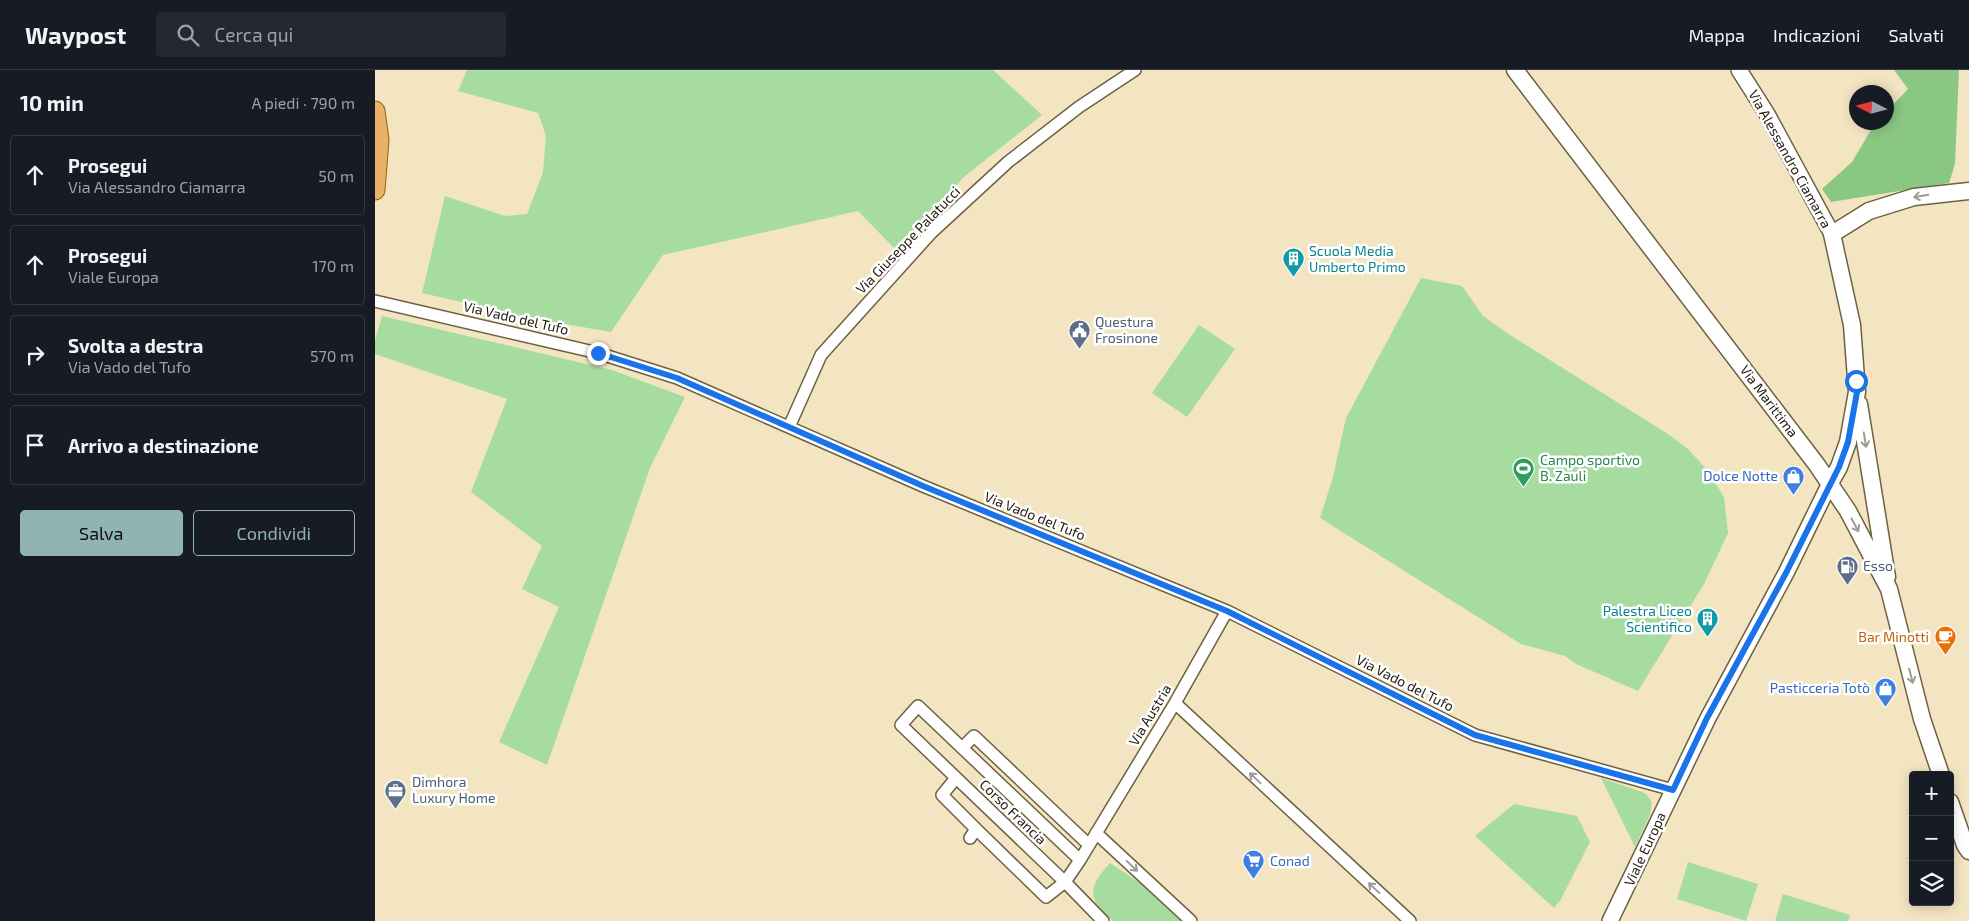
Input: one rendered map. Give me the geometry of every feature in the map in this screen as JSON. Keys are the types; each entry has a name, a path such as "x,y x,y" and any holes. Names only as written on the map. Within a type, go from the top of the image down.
{"main road":[{"name":"Via Marittima","path":"1515,70 1830,483 1848,511 1889,589 1922,719 1940,771"},
{"path":"375,111 379,140 375,190"},
{"path":"1832,234 1869,211 1914,197 1969,191"},
{"name":"Via Alessandro Ciamarra","path":"1830,483 1839,467 1848,442 1857,392 1852,325 1832,234"},
{"path":"1857,392 1889,589"},
{"path":"1954,813 1969,851"}],"street":[{"name":"Via Giuseppe Palatucci","path":"789,427 821,355 931,233 1008,162 1079,107 1135,70"},
{"name":"Via Alessandro Ciamarra","path":"1739,70 1767,114 1832,234"},
{"name":"Via Vado del Tufo","path":"375,301 598,353 677,378 923,486 1227,611 1475,735 1673,790"},
{"name":"Viale Europa","path":"1610,921 1707,718 1786,573 1830,483"},
{"name":"Via Austria","path":"956,778 942,795 973,834 1046,897 1065,882 1080,860 1175,703 1227,611"},
{"path":"1175,703 1410,921"},
{"name":"Corso Francia","path":"962,748 918,706 901,725 1065,882 1103,921"},
{"path":"1080,860 962,748 974,736 1089,845"},
{"path":"1097,833 1191,921"}],"green space":[{"path":"467,70 993,70 1042,115 964,177 897,251 858,211 663,255 611,332 536,319 422,293 445,196 505,216 527,214 543,172 546,136 538,113 458,91"},
{"path":"1894,70 1959,70 1955,164 1949,183 1831,202 1822,189 1852,162 1871,130 1894,130 1894,104 1908,89"},
{"name":"Campo sportivo B. Zauli","path":"1421,278 1462,286 1483,316 1668,434 1688,449 1708,471 1724,497 1728,533 1704,584 1638,691 1576,664 1565,656 1521,644 1320,518 1333,477 1346,418"},
{"path":"382,316 612,370 685,397 650,468 547,765 499,742 559,607 522,589 542,546 471,492 507,399 375,354 375,340"},
{"path":"1199,325 1235,349 1187,417 1152,393"},
{"path":"1601,778 1642,792 1652,802 1650,815 1635,847"},
{"path":"1514,804 1577,816 1590,842 1560,901 1554,908 1475,836"},
{"path":"1688,862 1758,884 1746,921 1677,899"},
{"path":"1110,863 1154,892 1182,921 1113,921 1099,906 1093,894 1097,880"},
{"path":"1783,894 1850,915 1848,921 1775,921"}],"place":[{"name":"Scuola Media Umberto Primo","path":"1293,278"},
{"name":"Questura Frosinone","path":"1079,349"},
{"name":"Campo sportivo B. Zauli","path":"1524,487"},
{"name":"Dolce Notte","path":"1794,495"},
{"name":"Esso","path":"1847,585"},
{"name":"Palestra Liceo Scientifico","path":"1708,638"},
{"name":"Bar Minotti","path":"1945,656"},
{"name":"Pasticceria Totò","path":"1886,707"},
{"name":"Dimhora Luxury Home","path":"396,809"},
{"name":"Conad","path":"1254,880"}],"route":[{"path":"598,353 677,378 923,486 1227,611 1475,735 1673,790 1707,718 1786,573 1839,467 1848,442 1857,392 1856,381"}]}
